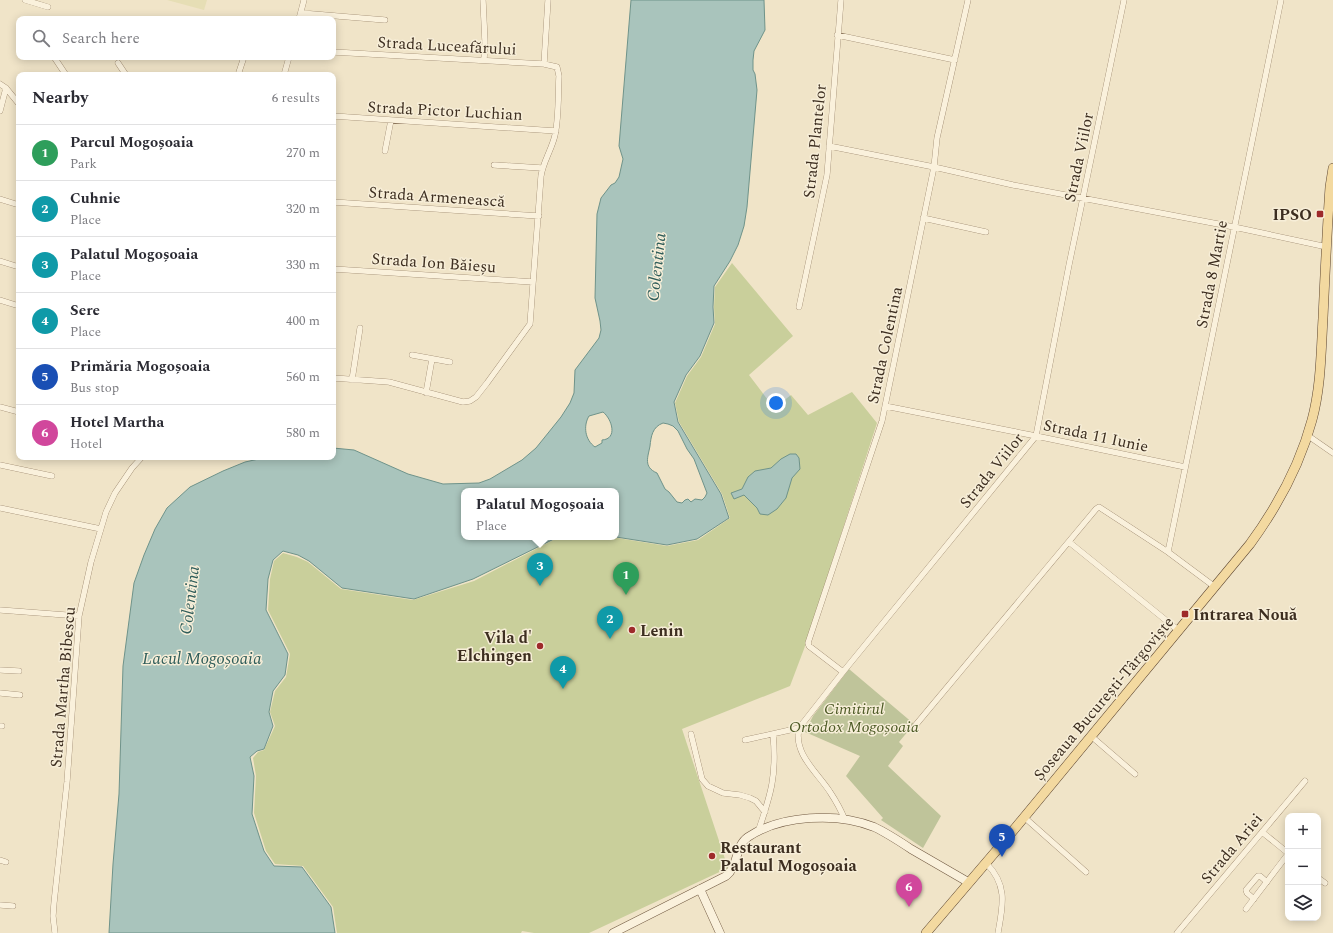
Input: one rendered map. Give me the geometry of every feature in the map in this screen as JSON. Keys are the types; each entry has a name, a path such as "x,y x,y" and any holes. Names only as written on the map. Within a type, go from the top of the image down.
{"main road":[{"name":"Șoseaua București-Târgoviște","path":"926,933 968,882 986,863 1250,544 1269,516 1290,477 1300,456 1312,420 1319,382 1333,168"}],"street":[{"path":"25,0 48,7"},
{"path":"300,16 304,0"},
{"path":"482,0 485,42 484,60"},
{"path":"544,64 548,0"},
{"name":"Strada Plantelor","path":"799,307 827,175 841,0"},
{"name":"Strada Colentina","path":"842,672 809,646 808,643 882,421 934,166 937,138 968,0"},
{"name":"Strada Viilor","path":"799,728 842,672 1036,436 1124,0"},
{"name":"Strada 8 Martie","path":"1168,552 1281,0"},
{"path":"336,18 385,20"},
{"path":"837,36 955,60"},
{"name":"Strada Luceafărului","path":"336,52 554,65 558,70 559,76 556,131"},
{"path":"56,60 64,72"},
{"path":"239,72 243,60"},
{"path":"285,72 288,60"},
{"path":"118,63 124,72"},
{"path":"0,84 6,88 16,100"},
{"path":"0,111 6,88"},
{"name":"Strada Pictor Luchian","path":"336,116 556,131"},
{"path":"385,151 391,120"},
{"path":"336,378 389,382 463,402 470,401 476,397 530,324 542,168 556,131"},
{"path":"829,146 934,166 1013,185 1234,227 1327,247"},
{"path":"494,165 542,168"},
{"path":"0,199 16,204"},
{"name":"Strada Armenească","path":"336,202 539,216"},
{"path":"923,218 986,232"},
{"path":"0,261 16,266"},
{"name":"Strada Ion Băieșu","path":"336,269 534,282"},
{"path":"0,300 16,305"},
{"path":"352,380 360,328"},
{"path":"412,355 450,362"},
{"path":"426,393 432,359"},
{"name":"Strada 11 Iunie","path":"885,406 1185,467"},
{"path":"0,407 16,411"},
{"path":"1307,434 1333,454"},
{"name":"Strada Martha Bibescu","path":"55,933 54,909 67,782 79,616 91,562 106,512 115,493 139,460"},
{"path":"0,464 52,476"},
{"path":"0,508 101,529"},
{"path":"914,727 1096,509 1100,508 1168,552 1215,587"},
{"path":"1069,542 1178,630"},
{"path":"0,610 79,616"},
{"path":"0,670 19,671"},
{"path":"0,693 20,695"},
{"path":"745,740 799,728 798,739 805,758 830,792 845,820"},
{"path":"691,734 702,778 708,786 723,793 750,798 756,801 765,812"},
{"path":"758,832 765,812 775,771 773,734"},
{"path":"1090,736 1135,774"},
{"name":"Strada Ariei","path":"1177,933 1305,781"},
{"path":"1024,817 1086,872"},
{"path":"613,933 730,873 741,844 758,832 775,824 790,820 845,820 866,824 876,828 968,882"},
{"path":"1262,832 1285,851"},
{"path":"1246,909 1285,858"},
{"path":"986,863 997,876 1001,890 1002,902 998,933"},
{"path":"1254,898 1246,890 1250,885 1258,876 1267,882"},
{"path":"1321,880 1325,883"},
{"path":"700,889 720,933"},
{"path":"0,905 13,906"}],"shaded area":[{"path":"167,0 207,0 204,10"}],"green space":[{"path":"732,263 793,336 749,375 774,408 791,395 808,415 852,392 877,423 804,649 790,686 682,729 728,868 589,933 534,933 522,931 521,933 337,933 333,907 303,866 275,864 266,851 254,813 256,776 253,758 258,752 264,750 275,726 270,712 275,691 286,677 290,654 268,610 270,579 274,561 283,553 308,562 341,589 413,600 474,581 553,540 619,540 619,538 667,546 698,540 730,518 722,494 679,422 675,403 687,376 701,357 715,324 715,287"},
{"name":"Cimitirul Ortodox Mogoșoaia","path":"849,669 914,724 899,742 903,746 888,766 941,816 923,848 881,820 883,818 846,776 860,756 805,732 813,716"}],"water":[{"name":"Lacul Mogoșoaia","path":"631,0 764,0 765,30 754,51 753,60 753,70 757,90 744,226 738,245 730,261 714,286 714,323 700,356 686,375 674,402 678,422 721,494 729,518 697,539 667,545 619,537 619,488 461,488 461,540 552,540 473,579 414,599 342,588 309,561 298,555 283,551 273,560 268,579 266,610 288,654 285,675 273,691 269,712 273,726 264,749 257,751 250,757 254,776 252,814 264,851 274,866 302,867 331,907 335,933 109,933 119,794 123,666 134,583 155,529 167,508 190,487 245,462 254,460 336,460 336,448 354,450 408,474 443,484 479,483 490,479 522,460 536,448 561,417 570,403 574,393 575,370 599,338 601,330 595,298 597,214 601,198 619,177 623,159 619,146","holes":["603,412 611,424 612,433 607,439 602,440 602,443 595,447 587,437 587,420 589,416","663,423 673,426 678,431 694,459 707,493 702,500 695,499 691,502 688,499 682,503 677,502 665,489 657,473 648,465 651,439 654,430"]},
{"path":"790,454 796,454 799,458 800,469 792,478 786,498 777,509 768,515 760,514 757,508 744,495 734,499 731,493 742,489 748,477 755,471 771,468 781,459"}],"place":[{"name":"IPSO","path":"1320,214"},
{"name":"Palatul Mogoșoaia","path":"540,586"},
{"name":"Parcul Mogoșoaia","path":"626,595"},
{"name":"Intrarea Nouă","path":"1185,614"},
{"name":"Lenin","path":"632,630"},
{"name":"Cuhnie","path":"610,639"},
{"name":"Vila d' Elchingen","path":"540,646"},
{"name":"Sere","path":"563,689"},
{"name":"Restaurant Palatul Mogoșoaia","path":"712,856"},
{"name":"Primăria Mogoșoaia","path":"1002,857"},
{"name":"Hotel Martha","path":"909,907"}],"water label":[{"name":"Colentina","path":"656,267"},
{"name":"Colentina","path":"189,600"}]}
